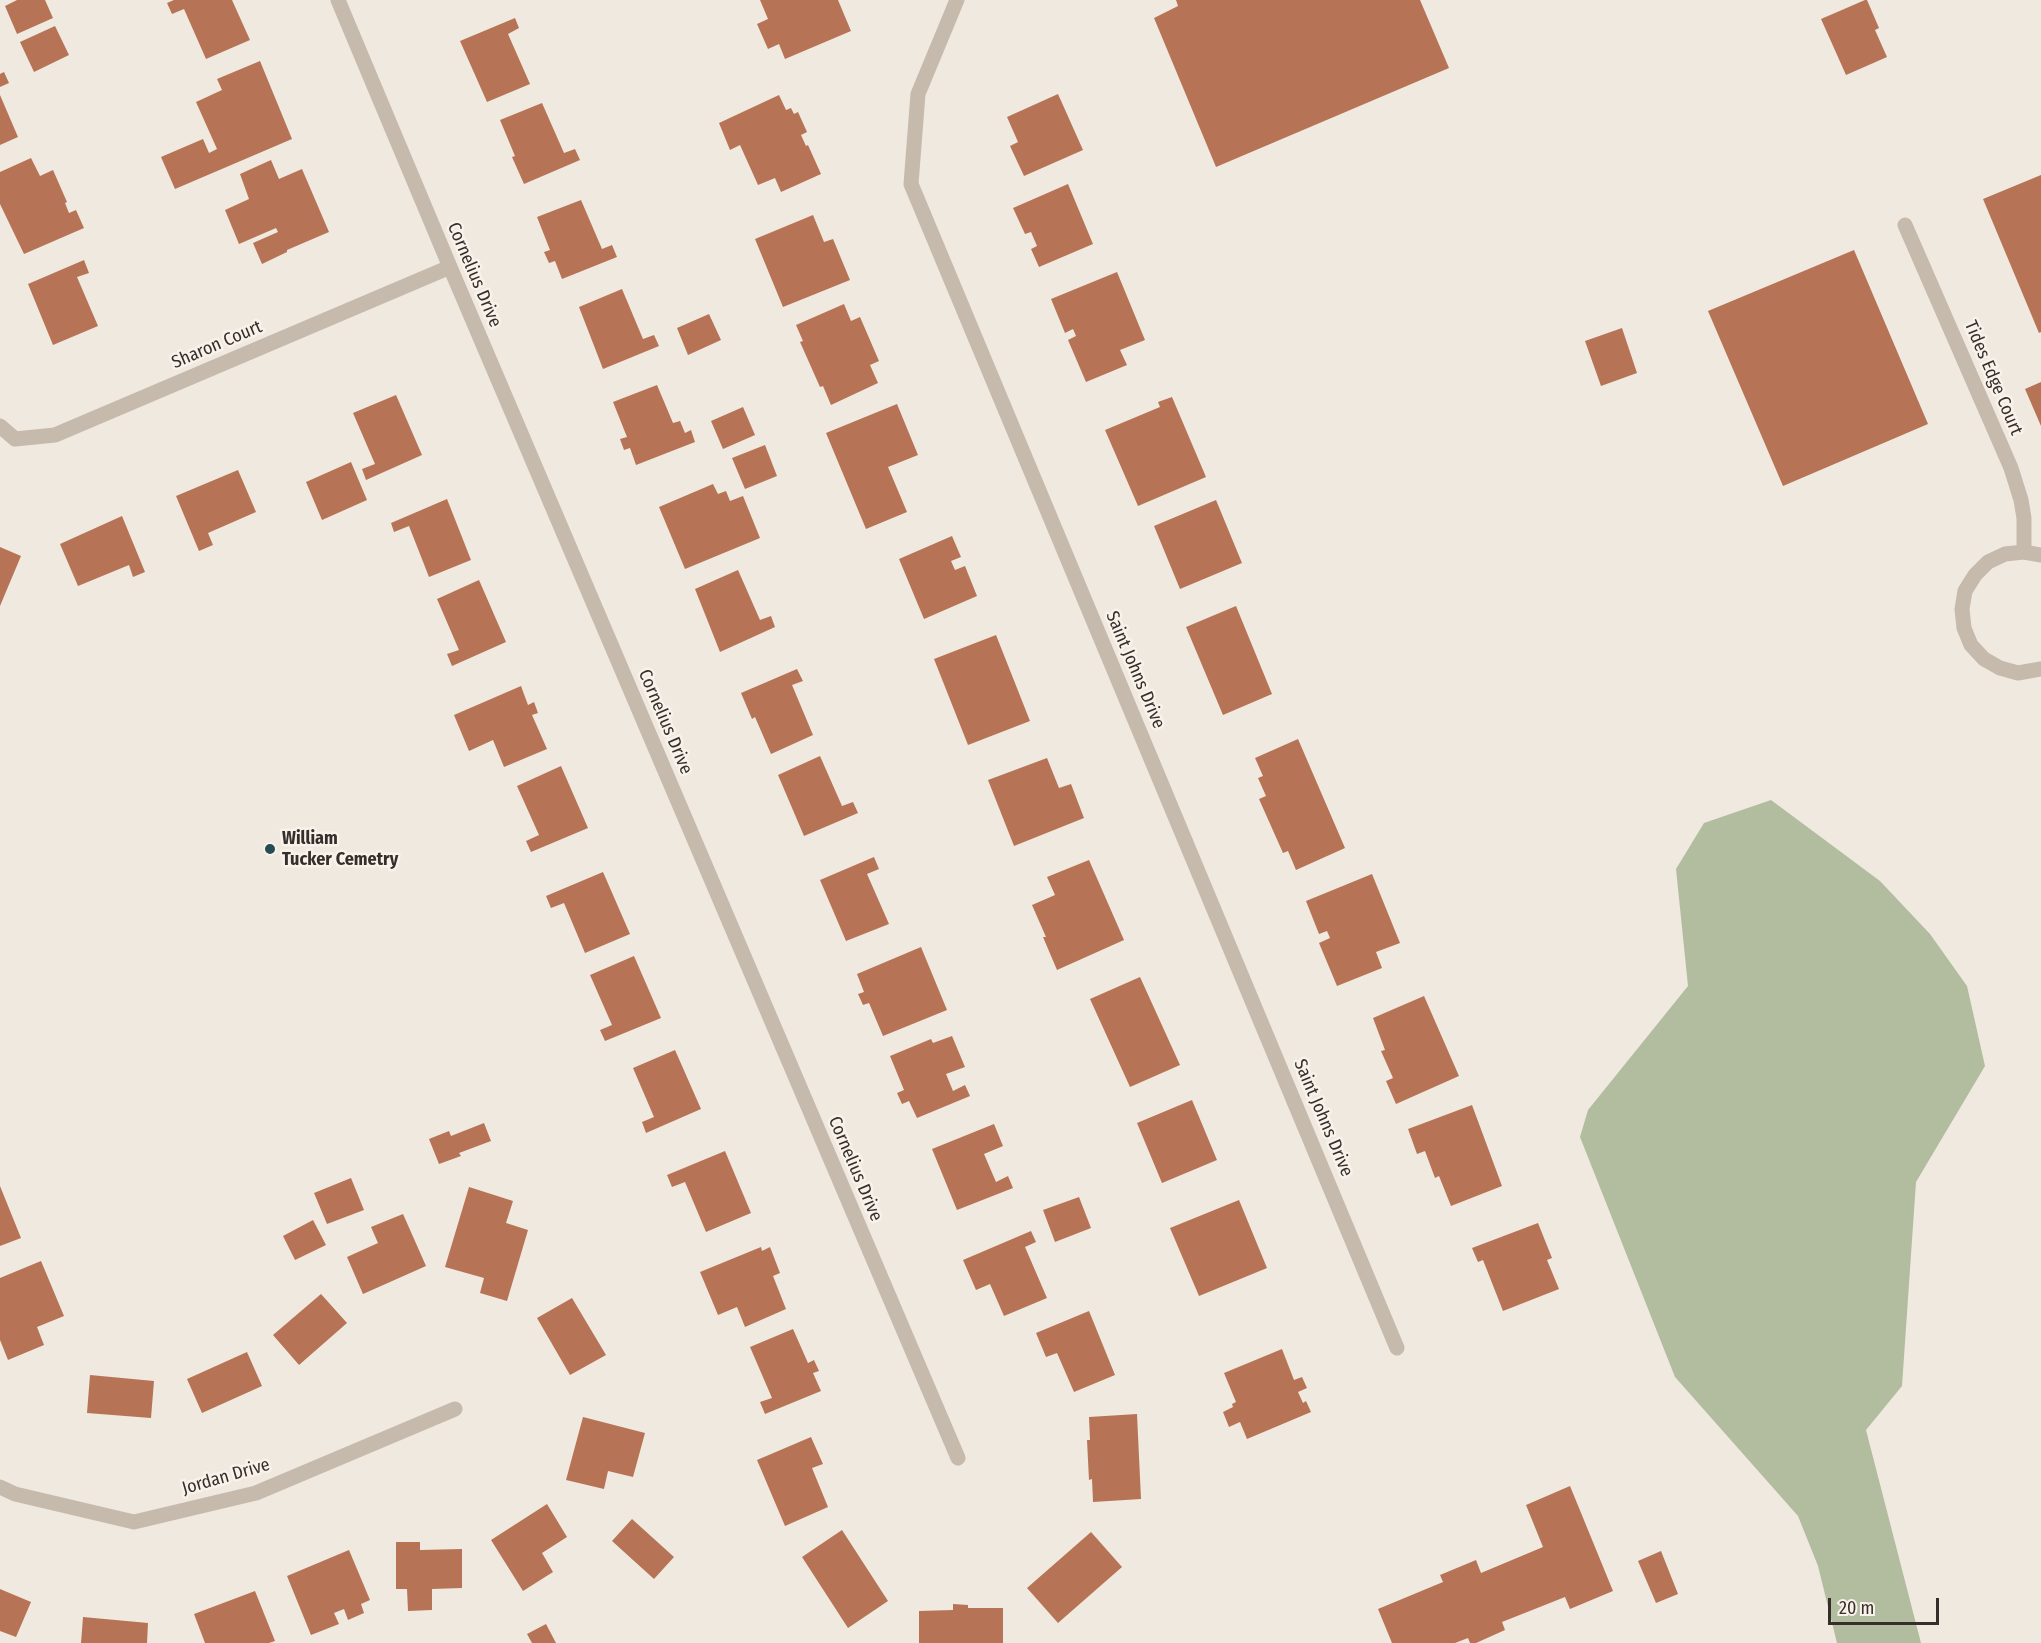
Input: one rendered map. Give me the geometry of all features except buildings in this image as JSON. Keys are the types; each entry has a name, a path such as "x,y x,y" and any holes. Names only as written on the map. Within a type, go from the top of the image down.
{"street":[{"name":"Cornelius Drive","path":"338,0 958,1458"},
{"name":"Saint Johns Drive","path":"957,0 918,94 911,184 1397,1348"},
{"name":"Tides Edge Court","path":"1905,225 2013,475 2024,518 2024,552"},
{"name":"Sharon Court","path":"0,426 15,439 55,435 450,267"},
{"path":"2041,555 2024,552 2005,554 1988,562 1975,575 1965,591 1962,609 1964,628 1971,645 1984,659 2000,668 2018,673 2041,669"},
{"name":"Jordan Drive","path":"0,1487 15,1494 134,1522 256,1493 455,1409"}],"green space":[{"path":"1771,800 1880,881 1930,934 1967,986 1985,1066 1916,1182 1902,1386 1866,1430 1921,1643 1837,1643 1818,1566 1798,1516 1675,1377 1580,1137 1588,1110 1688,986 1676,869 1704,823"}],"place":[{"name":"William Tucker Cemetry","path":"270,849"}]}
